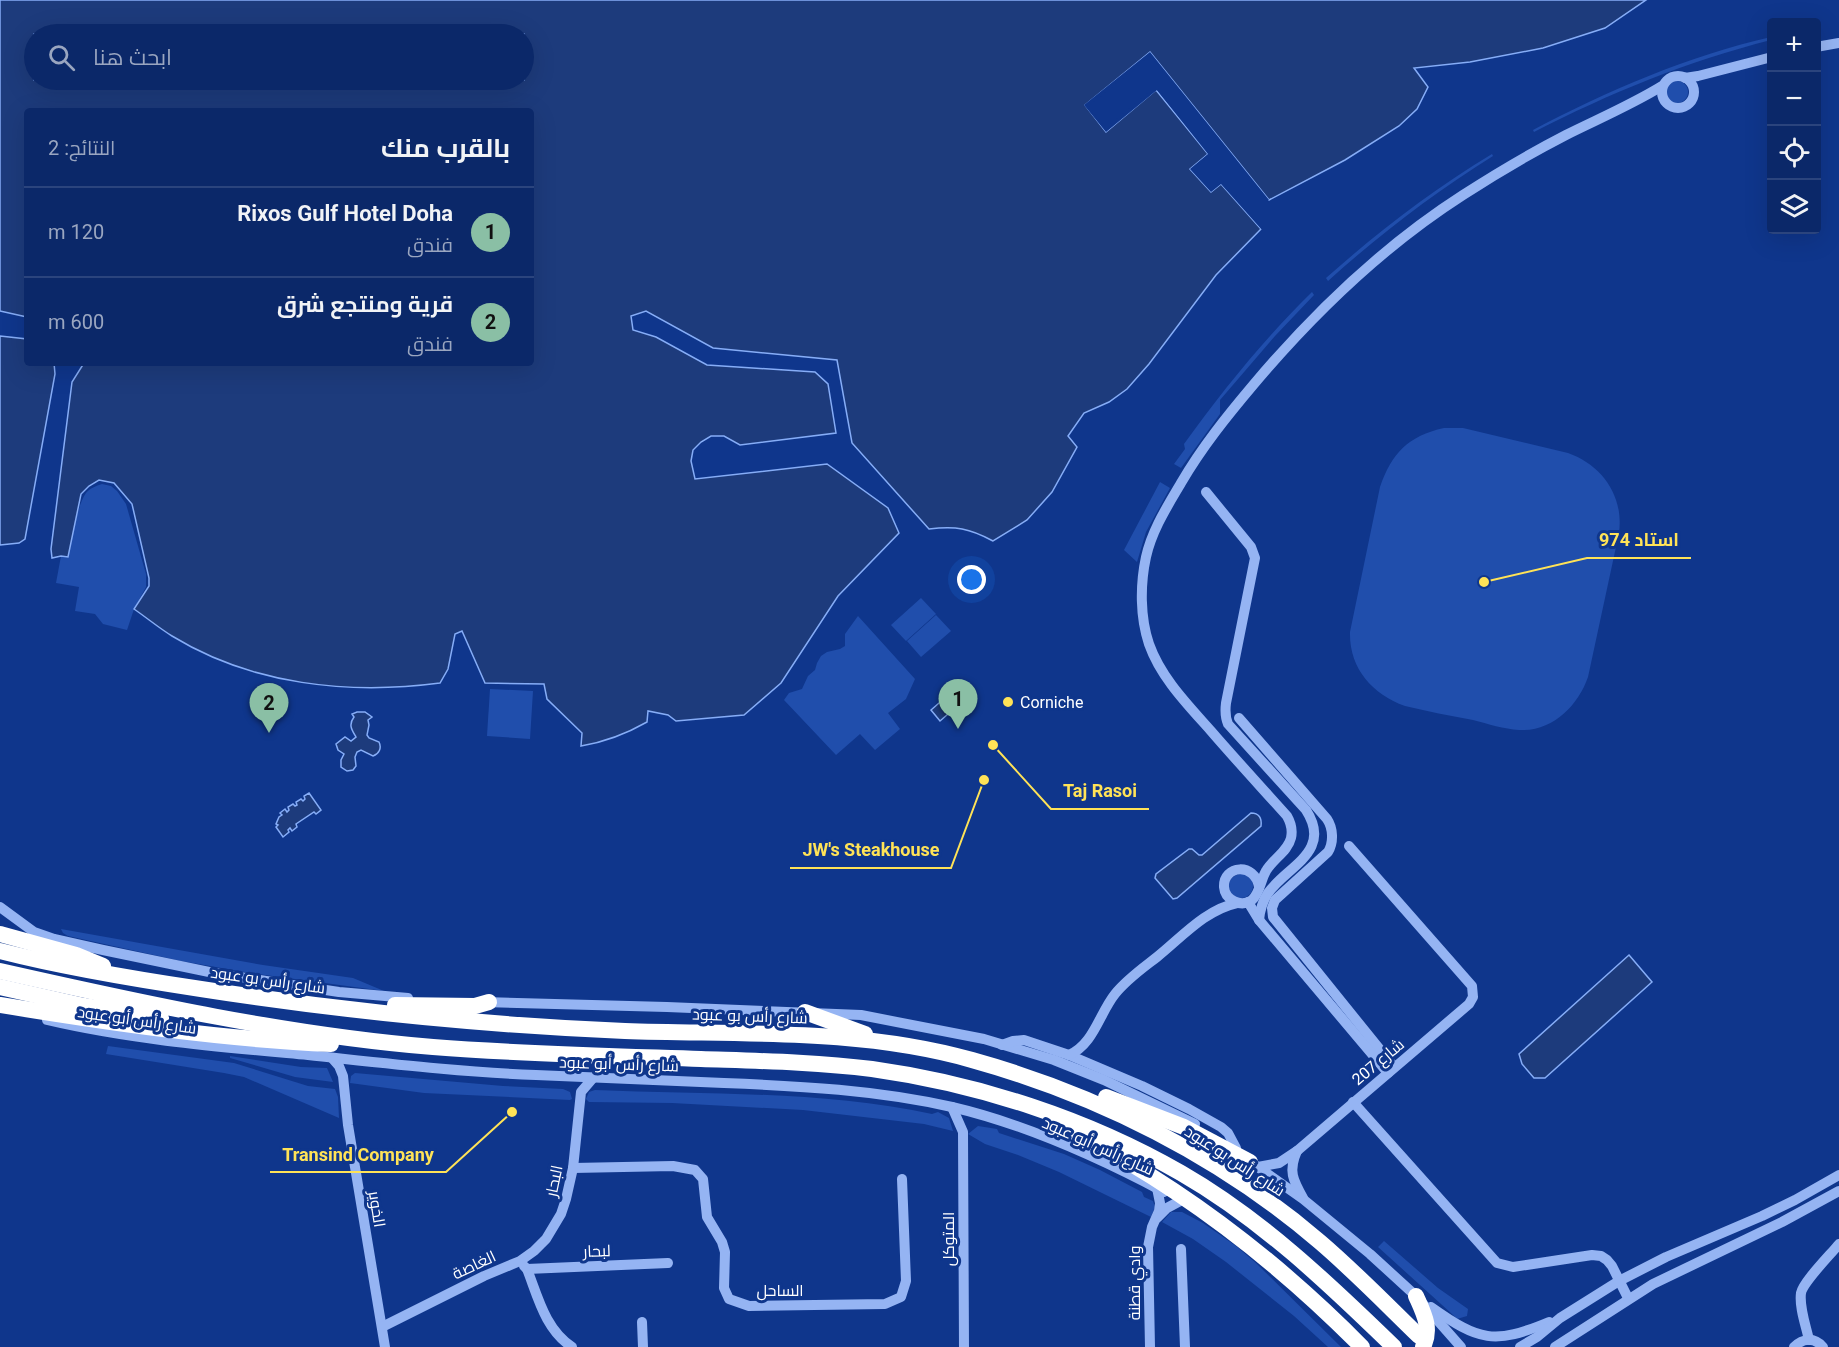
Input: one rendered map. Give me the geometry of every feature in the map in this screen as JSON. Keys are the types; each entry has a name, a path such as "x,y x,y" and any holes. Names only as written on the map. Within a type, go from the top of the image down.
{"highway":[{"path":"0,934 76,955 129,978"},
{"name":"شارع رأس بو عبود","path":"0,951 48,963 129,978 288,1003 464,1022 626,1031 802,1035 894,1044 968,1059 1019,1074 1123,1115 1232,1178 1319,1241 1369,1286 1421,1341"},
{"path":"0,971 99,993 265,1024 383,1042 519,1053 827,1064 923,1078 962,1087 1020,1103 1097,1131 1155,1159 1204,1187 1262,1227 1328,1283 1394,1347"},
{"path":"0,987 84,1006 336,1051"},
{"path":"288,1003 475,1006 489,1002"},
{"path":"0,1006 336,1051 383,1042"},
{"path":"805,1012 894,1044"},
{"path":"1019,1074 1089,1091 1150,1113 1193,1131 1254,1165"},
{"path":"1020,1103 1086,1138 1186,1197 1281,1270 1362,1346"},
{"path":"1416,1296 1428,1327 1428,1333 1421,1341"}],"street":[{"path":"1821,46 1839,43"},
{"path":"1205,917 1220,897 1225,881 1231,872 1248,870 1275,858 1288,847 1293,832 1287,816 1186,702 1160,667 1149,643 1141,601 1146,556 1156,529 1194,462 1220,425 1282,352 1342,291 1391,248 1461,196 1531,154 1632,104 1662,86 1669,78 1698,76 1767,58"},
{"path":"1632,104 1655,102 1678,109 1683,108 1688,105 1698,88 1706,80 1721,71"},
{"path":"1685,78 1693,86 1694,96"},
{"path":"1662,86 1662,97 1668,105"},
{"path":"1069,1055 1082,1048 1091,1036 1105,1007 1117,992 1205,917 1224,906 1250,903 1270,890 1308,853 1313,843 1314,826 1306,810 1226,720 1225,709 1255,558 1251,547 1206,492"},
{"path":"1239,718 1329,822 1332,844 1325,856 1275,900 1272,908 1273,917 1391,1070"},
{"name":"شارع 207","path":"1297,1151 1469,1004 1474,994 1472,986 1349,846"},
{"path":"1250,903 1275,858"},
{"path":"1248,870 1258,880 1259,887"},
{"path":"1224,887 1228,897 1250,903 1259,920 1391,1070"},
{"path":"0,907 34,932 54,939 214,973 339,992 425,1000 861,1015 984,1039 1054,1060 1104,1080 1174,1113 1236,1149 1254,1165 1303,1199 1370,1254 1416,1296 1461,1347"},
{"path":"1091,1036 1090,1050 1094,1065"},
{"path":"1002,1045 1024,1040 1069,1055 1142,1086 1189,1108 1221,1127 1228,1133 1236,1149"},
{"name":"شارع رأس أبو عبود","path":"336,1051 355,1060 488,1073 828,1088 888,1095 952,1107 1056,1142 1094,1158 1216,1219"},
{"name":"الخوير","path":"336,1051 344,1076 348,1125 385,1347"},
{"path":"344,1076 355,1060"},
{"path":"568,1077 581,1092 593,1078"},
{"name":"البحار","path":"524,1265 554,1228 566,1199 573,1168 581,1092"},
{"path":"1353,1102 1497,1263 1513,1267 1592,1255 1601,1256 1612,1266 1628,1298"},
{"name":"المتوكل","path":"952,1107 963,1132 963,1347"},
{"path":"963,1132 979,1115"},
{"path":"1254,1165 1276,1164 1297,1151"},
{"path":"1297,1151 1292,1172 1303,1199"},
{"name":"الساحل","path":"573,1168 673,1166 695,1170 703,1179 707,1217 722,1242 725,1252 724,1288 729,1299 749,1306 885,1305 901,1297 906,1281 902,1179"},
{"path":"1520,1347 1537,1337 1560,1318 1619,1281 1666,1257 1762,1216 1839,1175"},
{"name":"وادي قطنة","path":"1150,1347 1148,1247 1160,1203 1157,1188"},
{"path":"1555,1347 1628,1298 1679,1270 1782,1222 1839,1191"},
{"path":"1155,1221 1167,1208 1179,1201"},
{"path":"1809,1340 1801,1292 1839,1244"},
{"path":"1181,1249 1185,1347"},
{"name":"لبحار","path":"524,1265 668,1263"},
{"path":"524,1265 546,1318 554,1331 572,1347"},
{"name":"الغاصة","path":"381,1328 484,1276 524,1265"},
{"path":"1416,1296 1457,1325 1482,1335 1498,1337 1517,1335 1560,1318"},
{"path":"642,1322 643,1347"},
{"path":"1565,1347 1578,1332"},
{"path":"1794,1347 1802,1341 1809,1340 1816,1341 1823,1347"}],"shaded area":[{"path":"0,0 1646,0 1605,28 1543,48 1470,62 1414,68 1428,87 1417,109 1399,126 1345,160 1269,200 1150,52 1085,105 1106,132 1156,90 1208,154 1190,169 1211,192 1221,184 1261,229 1216,275 1149,364 1127,389 1109,402 1084,413 1068,436 1077,447 1052,492 1027,520 993,541 962,529 929,529 852,443 837,360 713,348 646,311 631,316 633,330 656,337 707,365 815,372 828,384 836,433 740,445 724,436 711,436 693,450 691,461 695,479 827,464 888,508 899,533 838,596 781,683 744,715 676,721 668,715 648,711 647,722 607,740 581,746 582,733 547,699 544,684 485,683 462,631 455,634 448,669 440,683 371,688 336,686 268,676 235,666 203,653 172,636 134,609 149,586 149,578 132,504 114,483 99,480 81,494 68,557 52,558 51,549 72,382 82,366 534,366 534,108 24,108 24,316 0,311"},
{"path":"1767,38 1767,41 1650,79 1534,132 1533,130 1591,101 1649,76"},
{"path":"1677,81 1685,84 1688,92 1685,100 1677,103 1669,100 1666,92 1669,84"},
{"path":"1492,154 1493,156 1408,215 1328,281 1326,278 1365,244 1448,182"},
{"path":"1312,292 1314,295 1220,400 1220,414 1181,468 1174,464 1185,449 1184,444 1229,385 1277,328"},
{"path":"0,336 24,339 24,366 54,366 55,374 25,539 19,543 0,545"},
{"path":"1444,428 1463,428 1568,453 1580,458 1591,465 1608,484 1618,507 1619,533 1588,677 1578,698 1570,707 1553,722 1542,727 1519,730 1405,706 1393,701 1373,687 1358,668 1354,657 1350,632 1380,487 1390,465 1403,448 1420,436"},
{"path":"1160,482 1170,488 1146,532 1137,562 1124,550"},
{"path":"102,484 111,486 117,491 126,504 146,574 146,587 134,609 127,630 103,624 95,614 75,611 79,587 56,583 61,556 68,557 77,514 83,499 89,490"},
{"path":"921,598 936,614 906,641 891,625"},
{"path":"936,615 951,631 921,657 907,641"},
{"path":"858,616 915,679 906,699 888,713 900,729 875,750 860,734 836,755 784,700 789,693 802,689 821,656 845,646 845,634"},
{"path":"962,683 971,694 940,721 931,710"},
{"path":"490,689 533,691 530,739 487,736"},
{"path":"365,712 372,717 368,720 367,735 379,742 380,749 373,756 361,750 357,752 356,766 353,770 347,771 341,767 344,754 338,750 336,744 345,737 351,741 356,737 351,725 354,717 352,714"},
{"path":"309,793 321,810 296,824 297,827 292,831 290,828 283,837 276,827 282,815 280,813 285,809 287,812 288,807 293,804 297,805 296,802 301,799 303,801 304,796"},
{"path":"1251,813 1259,816 1261,826 1173,899 1155,878 1156,874 1189,849 1202,855"},
{"path":"1241,874 1246,875 1252,881 1252,891 1246,897 1241,898 1236,897 1230,891 1229,886 1230,881 1236,875"},
{"path":"61,929 263,965 353,978 384,991 181,961 68,936"},
{"path":"1629,955 1652,982 1545,1078 1534,1078 1522,1064 1519,1054"},
{"path":"108,1046 234,1063 308,1086 335,1089 338,1097 339,1118 244,1077 106,1054"},
{"path":"230,1056 301,1067 327,1068 333,1082 295,1077 230,1058"},
{"path":"355,1073 563,1089 570,1092 572,1099 424,1093 350,1083 351,1076"},
{"path":"595,1090 764,1095 848,1101 932,1114 938,1112 949,1118 953,1131 924,1124 803,1110 672,1103 589,1102 586,1099 589,1092"},
{"path":"978,1126 997,1129 999,1133 1064,1154 1142,1192 1144,1197 1153,1201 1155,1207 1151,1217 1059,1172 985,1144 968,1134"},
{"path":"1171,1212 1182,1212 1203,1223 1236,1246 1341,1347 1328,1347 1294,1316 1226,1262 1193,1239 1162,1222"},
{"path":"1384,1241 1438,1288 1468,1309 1467,1316 1457,1319 1378,1247"}],"pier":[{"path":"1150,52 1269,200 1267,201 1150,56 1089,106 1106,128 1154,88 1158,88 1211,153 1194,169 1211,188 1223,181 1263,227 1263,231 1221,184 1211,192 1190,169 1208,154 1157,90 1106,132 1084,105"}],"place":[{"name":"استاد 974","path":"1484,582"},
{"name":"Corniche","path":"1008,702"},
{"name":"Rixos Gulf Hotel Doha","path":"958,729"},
{"name":"قرية ومنتجع شرق","path":"269,733"},
{"name":"Taj Rasoi","path":"993,745"},
{"name":"JW's Steakhouse","path":"984,780"},
{"name":"Transind Company","path":"512,1112"}]}
